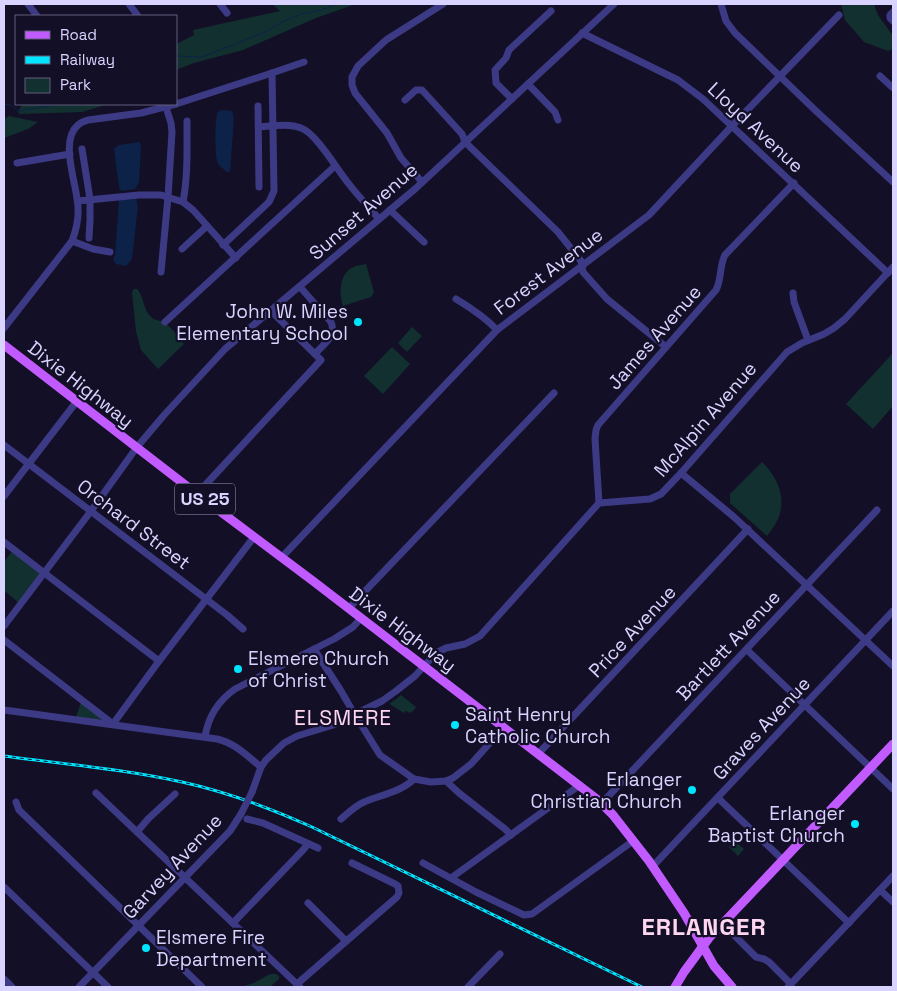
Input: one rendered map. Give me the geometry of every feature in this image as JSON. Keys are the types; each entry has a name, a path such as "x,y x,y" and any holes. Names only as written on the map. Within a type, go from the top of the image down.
{"main road":[{"name":"Dixie Highway","path":"4,345 602,803 653,866 684,913 714,966 732,987"},
{"path":"675,987 703,946 893,744"}],"street":[{"path":"28,4 36,15"},
{"path":"129,4 137,15"},
{"path":"220,4 226,13"},
{"path":"422,182 400,158 386,132 355,93 352,86 352,77 358,66 386,40 443,4"},
{"name":"Sunset Avenue","path":"4,626 137,448 165,414 225,349 422,182 614,4"},
{"path":"721,4 730,28 893,182"},
{"path":"512,99 496,83 495,70 506,58 509,50 551,11"},
{"path":"893,12 890,14 890,18 893,21"},
{"name":"Forest Avenue","path":"282,558 498,330 649,215 839,15"},
{"name":"Lloyd Avenue","path":"582,33 678,80 703,98 888,273"},
{"path":"178,103 304,62"},
{"path":"224,245 273,196 275,186 272,74"},
{"path":"880,76 893,88"},
{"path":"528,84 555,112 558,120"},
{"path":"406,100 416,90 422,90 462,134 465,142 552,226 581,261 583,272 608,299 666,347"},
{"path":"4,328 72,241 78,218 78,201 69,139 73,130 88,120 140,113 173,105"},
{"path":"258,106 259,187"},
{"path":"160,272 168,197 172,132 166,107"},
{"path":"183,202 188,121"},
{"path":"259,127 296,126 305,130 318,142 348,183 379,219"},
{"path":"82,149 90,199 88,238"},
{"path":"17,163 70,154"},
{"path":"165,322 335,166"},
{"name":"James Avenue","path":"599,503 595,439 598,425 716,290 720,282 721,264 725,255 794,183"},
{"path":"78,201 140,195 161,195 183,202 193,210 236,258"},
{"path":"390,210 424,242"},
{"path":"182,249 207,226"},
{"path":"72,241 93,249 110,252"},
{"name":"McAlpin Avenue","path":"599,503 657,497 681,474 778,361 792,348 824,334 839,323 893,267"},
{"path":"300,287 331,322 333,329 331,337 315,354"},
{"path":"793,293 794,302 808,340"},
{"path":"456,299 475,311 498,330"},
{"path":"197,494 321,360 271,311"},
{"path":"349,608 554,393"},
{"path":"4,496 76,401"},
{"name":"Orchard Street","path":"4,445 243,629"},
{"path":"681,474 734,516 893,666"},
{"path":"424,666 431,657 440,651 465,644 480,636 599,503"},
{"name":"Bartlett Avenue","path":"602,803 877,510"},
{"name":"Price Avenue","path":"539,754 748,530"},
{"path":"113,724 254,537"},
{"path":"4,542 159,661"},
{"name":"Graves Avenue","path":"653,866 893,611"},
{"path":"206,737 208,723 213,713 228,694 334,639 361,618"},
{"path":"4,640 113,724"},
{"path":"314,649 380,755 414,779 446,782 457,776 467,768 504,727"},
{"path":"747,650 893,789"},
{"name":"Garvey Avenue","path":"79,987 244,816 261,767 271,754 284,743 298,736 333,725 382,701 415,676 424,666"},
{"path":"4,710 206,737 234,745 261,767"},
{"path":"341,818 363,802 406,786 414,779"},
{"path":"446,782 459,794 506,828 511,835"},
{"path":"451,878 580,785"},
{"path":"96,793 298,986 399,893 398,886 395,884 352,862"},
{"path":"138,832 175,794"},
{"path":"718,798 849,923"},
{"path":"16,802 19,810 202,987"},
{"path":"244,816 318,848"},
{"path":"423,863 476,892 524,915 529,915 633,841"},
{"path":"233,923 308,844"},
{"path":"723,924 756,958 769,962 790,986 893,876"},
{"path":"4,887 108,987"},
{"path":"880,890 893,902"},
{"path":"308,903 346,941"},
{"path":"468,987 500,954"},
{"path":"4,979 12,987"}],"green space":[{"path":"272,4 356,4 316,18 243,50 178,69 178,43 194,35 193,30 280,11"},
{"path":"841,4 874,4 878,15 893,36 893,49 888,51 864,42 845,20"},
{"path":"22,105 106,105 82,112 19,114 18,111"},
{"path":"9,116 38,122 28,129 4,138 4,119"},
{"path":"366,264 374,292 371,297 343,306 341,284 345,274 355,266"},
{"path":"134,289 137,289 141,295 148,314 168,325 184,344 158,369 141,350 136,331 132,292"},
{"path":"412,327 422,336 407,352 398,343"},
{"path":"392,347 410,364 383,394 364,376"},
{"path":"893,353 893,406 873,429 846,404"},
{"path":"762,462 772,474 781,495 781,511 767,536 730,503 730,494"},
{"path":"13,550 44,573 20,604 4,590 4,562"},
{"path":"401,695 416,707 410,713 406,711 404,713 390,703"},
{"path":"81,702 101,718 100,720 76,717"},
{"path":"735,841 744,849 738,856 729,847"},
{"path":"270,974 276,974 279,976 279,979 270,987 243,987 254,983"}],"water":[{"path":"222,110 232,111 234,119 230,172 227,172 218,164 216,154 216,122 218,112"},
{"path":"140,142 139,182 135,189 121,191 114,149 119,145"},
{"path":"136,199 138,206 132,259 126,266 116,264 113,260 119,200"}],"waterway":[{"path":"178,56 202,57 263,33 301,14 337,4"},
{"path":"4,104 11,105 18,111 55,105"}],"railway":[{"path":"4,756 160,777 199,786 248,801 312,827 642,987"}],"place":[{"name":"John W. Miles Elementary School","path":"358,322"},
{"name":"Elsmere Church of Christ","path":"238,669"},
{"name":"Saint Henry Catholic Church","path":"455,725"},
{"name":"Erlanger Christian Church","path":"692,790"},
{"name":"Erlanger Baptist Church","path":"855,824"},
{"name":"Elsmere Fire Department","path":"146,948"}],"district":[{"name":"ELSMERE","path":"343,718"},
{"name":"ERLANGER","path":"704,927"}]}
